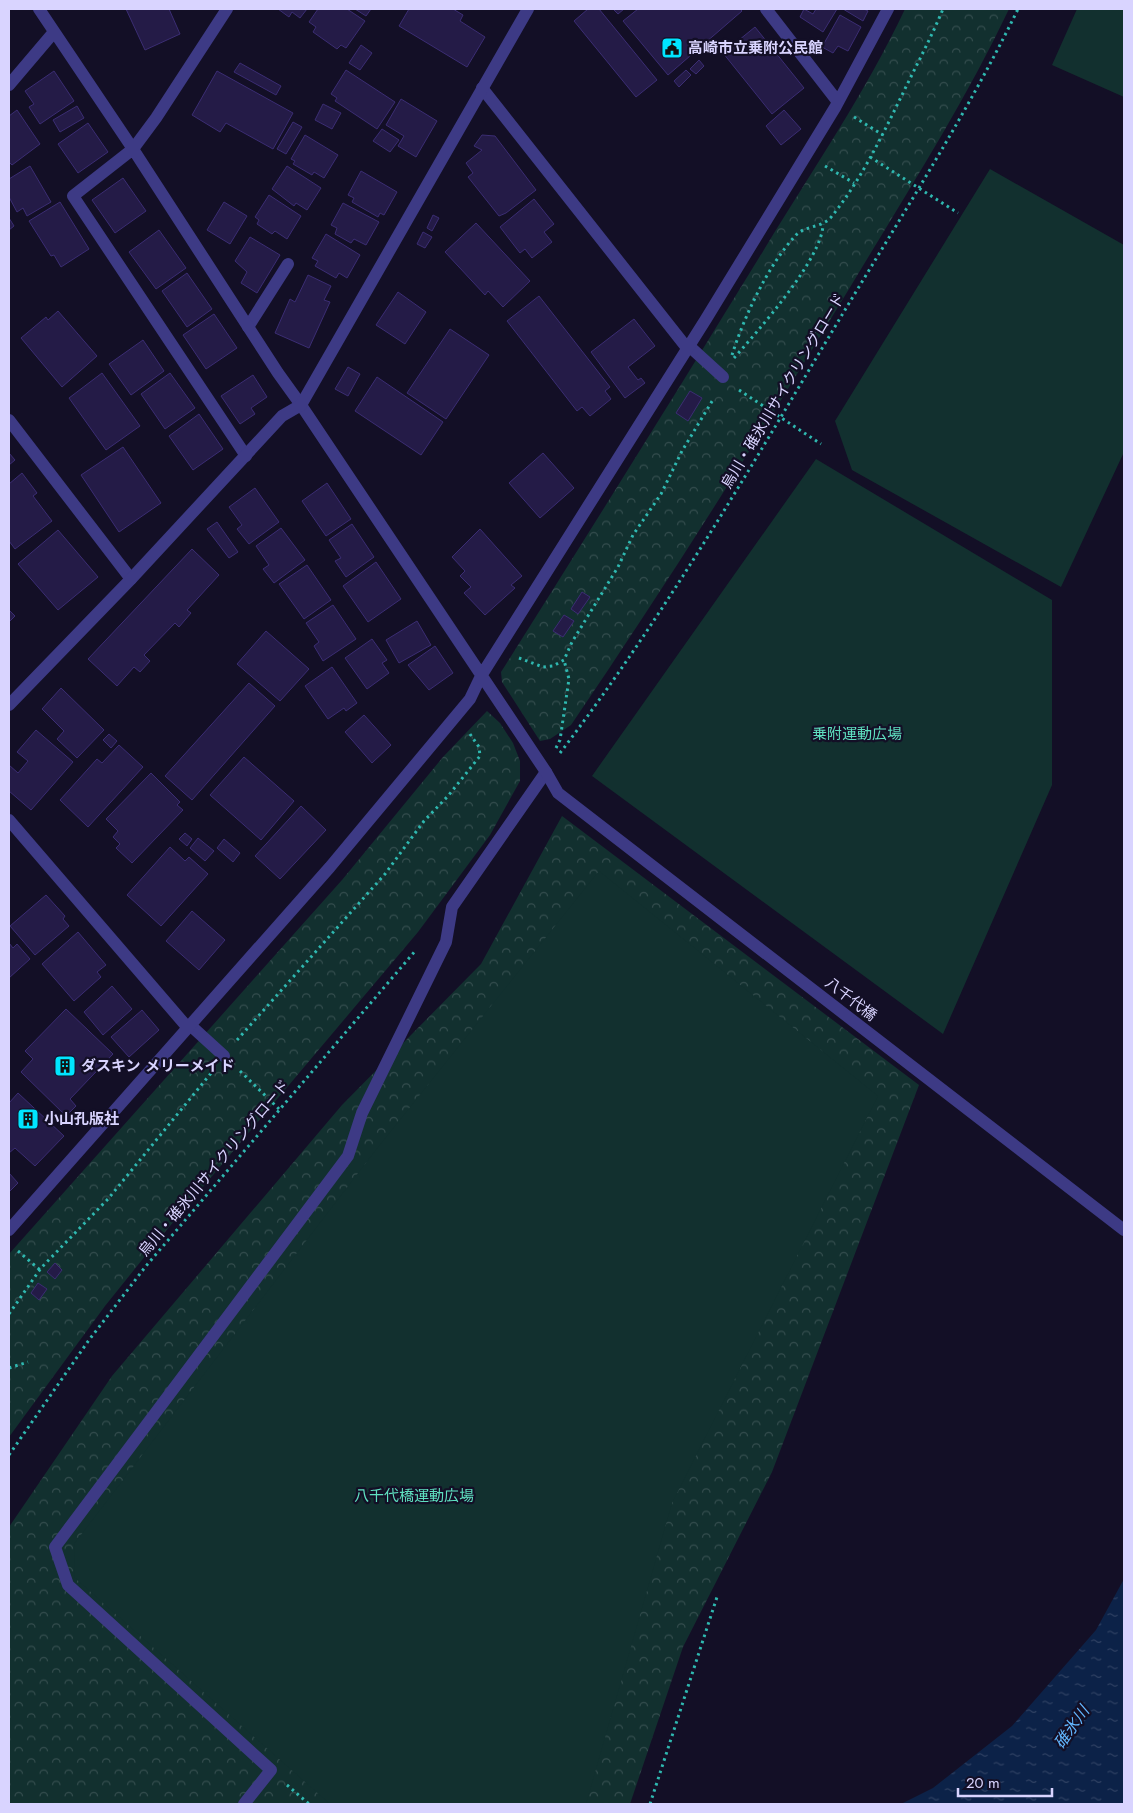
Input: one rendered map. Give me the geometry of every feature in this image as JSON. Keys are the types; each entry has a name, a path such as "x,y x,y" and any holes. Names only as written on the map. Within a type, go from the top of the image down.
{"street":[{"path":"39,9 133,149 248,327 546,772 452,907 446,942 362,1113 348,1156 55,1547 68,1585 271,1770 244,1804"},
{"path":"227,9 156,118 133,149 73,196 246,456"},
{"path":"9,705 131,579 282,416 301,405 528,9"},
{"path":"766,9 837,104"},
{"path":"9,1230 330,867 470,698 481,676 688,347 837,104 888,9"},
{"path":"9,85 54,32"},
{"path":"482,88 688,347 723,376"},
{"path":"248,327 288,264"},
{"path":"9,420 131,579"},
{"name":"八千代橋","path":"546,772 558,793 1124,1230"},
{"path":"9,820 189,1026 224,1056"}],"path":[{"name":"烏川・碓氷川サイクリングロード","path":"546,772 640,640 780,417 975,91 1018,9"},
{"path":"837,104 884,135"},
{"path":"805,155 854,183"},
{"path":"870,157 958,214"},
{"path":"729,364 772,315 800,275 819,240 823,224"},
{"path":"723,376 754,401 821,444"},
{"path":"546,772 560,740 567,698 569,679 564,660"},
{"path":"9,1314 40,1270 108,1199 180,1113 257,1016 384,874 424,821 448,796 480,756 479,747 457,715"},
{"name":"烏川・碓氷川サイクリングロード","path":"9,1455 89,1340 146,1266 422,942"},
{"path":"224,1056 279,1109"},
{"path":"15,1248 40,1270"},
{"path":"9,1368 28,1362"},
{"path":"650,1804 717,1597"},
{"path":"271,1770 309,1804"}],"green space":[{"path":"905,9 1009,9 954,114 914,182 784,396 679,561 571,725 550,739 540,741 502,682 501,672 838,130 890,40"},
{"path":"1077,9 1124,9 1124,97 1052,65"},
{"path":"990,169 1124,245 1124,452 1061,587 852,470 835,421"},
{"name":"乗附運動広場","path":"816,459 1052,600 1052,785 943,1034 592,776"},
{"path":"487,711 500,723 513,743 520,761 520,781 490,835 418,932 154,1245 105,1306 9,1437 9,1254 342,880 443,757"},
{"name":"八千代橋運動広場","path":"562,816 919,1085 772,1472 683,1647 630,1804 9,1804 9,1527 112,1376 342,1105 481,964"},
{"name":"八千代橋運動広場","path":"599,871 878,1096 672,1503 586,1804 330,1804 75,1578 74,1544 375,1151"}],"water":[{"name":"碓氷川","path":"1124,1579 1124,1804 901,1804 933,1788 1012,1726 1096,1630"}],"building":[{"path":"126,9 169,9 180,34 145,50"},
{"path":"278,9 307,9 300,18 292,12 289,17"},
{"path":"318,9 347,9 365,21 346,48 341,45 337,49 313,32 316,27 309,22"},
{"path":"355,9 371,9 366,16"},
{"path":"409,9 453,9 463,15 460,21 485,37 467,67 399,26"},
{"path":"588,9 599,9 657,80 636,97 574,21"},
{"path":"613,9 624,9 618,14"},
{"name":"高崎市立乗附公民館","path":"638,9 740,9 742,11 668,75 623,21"},
{"path":"804,9 813,14 816,9 837,9 823,32 800,17"},
{"path":"843,9 864,9 868,11 863,21"},
{"path":"840,15 861,27 848,51 838,46 833,53 822,47"},
{"path":"755,27 804,88 772,114 723,53"},
{"path":"361,45 372,53 360,70 349,63"},
{"path":"699,60 704,66 696,74 690,69"},
{"path":"240,63 281,86 276,95 234,72"},
{"path":"346,70 395,102 377,129 335,101 337,98 331,94"},
{"path":"686,70 691,75 679,87 674,81"},
{"path":"54,71 74,101 40,124 29,107 34,104 25,91"},
{"path":"217,71 293,113 273,149 226,123 220,132 192,115"},
{"path":"401,99 437,121 416,157 398,146 404,136 386,125"},
{"path":"323,104 341,113 332,129 315,120"},
{"path":"77,106 84,118 60,132 53,120"},
{"path":"17,110 40,144 12,165 9,162 9,116"},
{"path":"784,110 801,129 781,145 766,126"},
{"path":"293,122 302,127 286,154 277,149"},
{"path":"88,123 108,152 78,173 58,144"},
{"path":"382,129 399,140 390,152 373,141"},
{"path":"305,135 338,155 324,178 314,172 312,175 293,164 295,161 291,159"},
{"path":"482,135 495,136 536,190 506,213 499,216 468,177 473,173 466,163 482,150 474,146"},
{"path":"30,166 51,202 27,216 23,208 17,212 9,197 9,179"},
{"path":"287,166 321,188 307,210 296,203 294,206 272,189"},
{"path":"361,171 397,192 384,215 380,213 378,217 352,202 354,198 348,195"},
{"path":"123,178 146,211 115,233 92,200"},
{"path":"269,195 301,216 287,239 275,231 272,234 257,224 259,220 255,217"},
{"path":"534,199 554,224 544,232 552,242 532,258 525,249 520,253 500,227"},
{"path":"60,202 89,249 61,267 54,255 51,256 29,221"},
{"path":"224,202 247,216 230,244 207,230"},
{"path":"343,203 379,222 366,245 354,239 351,243 335,234 337,228 331,225"},
{"path":"433,215 439,218 432,231 427,228"},
{"path":"9,218 14,226 9,230"},
{"path":"476,223 530,281 503,307 488,291 485,295 445,252"},
{"path":"159,230 186,268 156,289 129,252"},
{"path":"423,232 432,237 425,248 417,244"},
{"path":"326,234 360,255 347,278 339,273 336,278 315,266 318,261 312,258"},
{"path":"250,237 280,255 257,293 241,283 247,272 235,261"},
{"path":"187,273 212,309 187,327 162,291"},
{"path":"308,275 331,286 324,300 330,302 309,348 275,333 290,299 295,302"},
{"path":"398,292 426,312 405,344 376,325"},
{"path":"539,296 610,387 605,391 611,399 590,416 582,407 577,411 507,321"},
{"path":"58,311 97,356 62,387 21,338 46,317 48,320"},
{"path":"214,314 237,348 206,369 183,335"},
{"path":"634,319 655,346 628,367 638,380 641,378 645,383 625,398 591,352"},
{"path":"450,329 489,355 446,419 407,393"},
{"path":"143,340 164,371 131,395 109,364"},
{"path":"348,367 360,374 348,396 335,389"},
{"path":"102,373 140,426 106,450 69,398"},
{"path":"170,373 195,408 165,429 141,394"},
{"path":"253,375 267,397 251,408 255,414 240,424 221,396"},
{"path":"377,377 443,422 421,455 355,411"},
{"path":"690,391 702,398 688,421 676,413"},
{"path":"199,414 223,449 193,470 169,436"},
{"path":"123,447 161,503 119,532 81,475"},
{"path":"9,453 15,460 9,465"},
{"path":"543,453 574,488 540,518 509,483"},
{"path":"22,473 37,493 33,496 52,521 15,549 9,541 9,484"},
{"path":"327,483 351,519 326,536 302,501"},
{"path":"255,488 279,522 249,544 237,529 242,525 229,507"},
{"path":"217,522 238,552 229,558 207,529"},
{"path":"352,524 374,557 346,577 335,561 341,558 329,540"},
{"path":"281,528 305,560 274,583 263,569 269,565 256,546"},
{"path":"480,529 522,576 511,585 515,588 485,615 464,593 471,587 460,576 465,571 452,557"},
{"path":"58,530 98,577 58,610 18,564"},
{"path":"192,549 219,575 187,610 191,613 179,627 175,623 144,655 150,661 140,672 134,667 117,686 88,659"},
{"path":"376,562 401,599 368,622 343,586"},
{"path":"307,565 331,600 304,619 279,584"},
{"path":"582,592 590,597 578,614 571,609"},
{"path":"333,605 356,639 323,661 314,646 319,642 306,623"},
{"path":"9,610 15,616 9,622"},
{"path":"564,615 574,621 563,637 553,631"},
{"path":"417,621 431,645 399,663 386,640"},
{"path":"266,631 309,669 280,701 237,664"},
{"path":"372,639 387,660 382,663 389,673 367,689 345,658"},
{"path":"435,646 453,673 429,690 408,665"},
{"path":"332,667 357,703 346,711 344,708 328,719 305,686"},
{"path":"249,683 275,706 192,800 165,776"},
{"path":"61,688 104,730 77,758 57,739 64,731 42,709"},
{"path":"364,715 391,745 372,763 345,732"},
{"path":"36,730 73,762 31,810 9,791 9,765 18,773 28,761 17,752"},
{"path":"109,734 117,741 111,748 103,740"},
{"path":"119,745 143,767 88,827 60,800 97,759 102,763"},
{"path":"244,757 294,801 261,840 210,795"},
{"path":"151,773 180,802 177,805 183,810 132,863 116,848 120,844 113,837 118,831 106,819"},
{"path":"301,806 326,830 280,879 255,856"},
{"path":"185,833 192,839 187,846 179,839"},
{"path":"198,838 214,851 205,861 190,848"},
{"path":"224,839 240,853 233,862 217,848"},
{"path":"170,847 185,861 189,857 208,874 161,926 127,895"},
{"path":"46,895 65,916 63,919 69,926 35,955 10,926"},
{"path":"192,911 225,940 199,970 166,941"},
{"path":"78,932 106,965 97,972 101,977 74,1001 42,964"},
{"path":"9,943 13,948 17,944 30,959 9,978"},
{"path":"112,986 132,1009 103,1035 84,1012"},
{"name":"ダスキン メリーメイド","path":"66,1009 113,1054 70,1099 76,1106 66,1116 21,1072 33,1059 25,1051"},
{"path":"142,1010 159,1030 129,1057 111,1037"},
{"name":"小山孔版社","path":"18,1093 64,1136 35,1166 15,1148 9,1153 9,1103"},
{"path":"9,1173 18,1183 9,1192"},
{"path":"55,1263 62,1270 55,1279 47,1272"},
{"path":"38,1283 47,1289 39,1300 31,1293"}],"place":[{"name":"高崎市立乗附公民館","path":"672,48"},
{"name":"ダスキン メリーメイド","path":"65,1066"},
{"name":"小山孔版社","path":"28,1119"}]}
